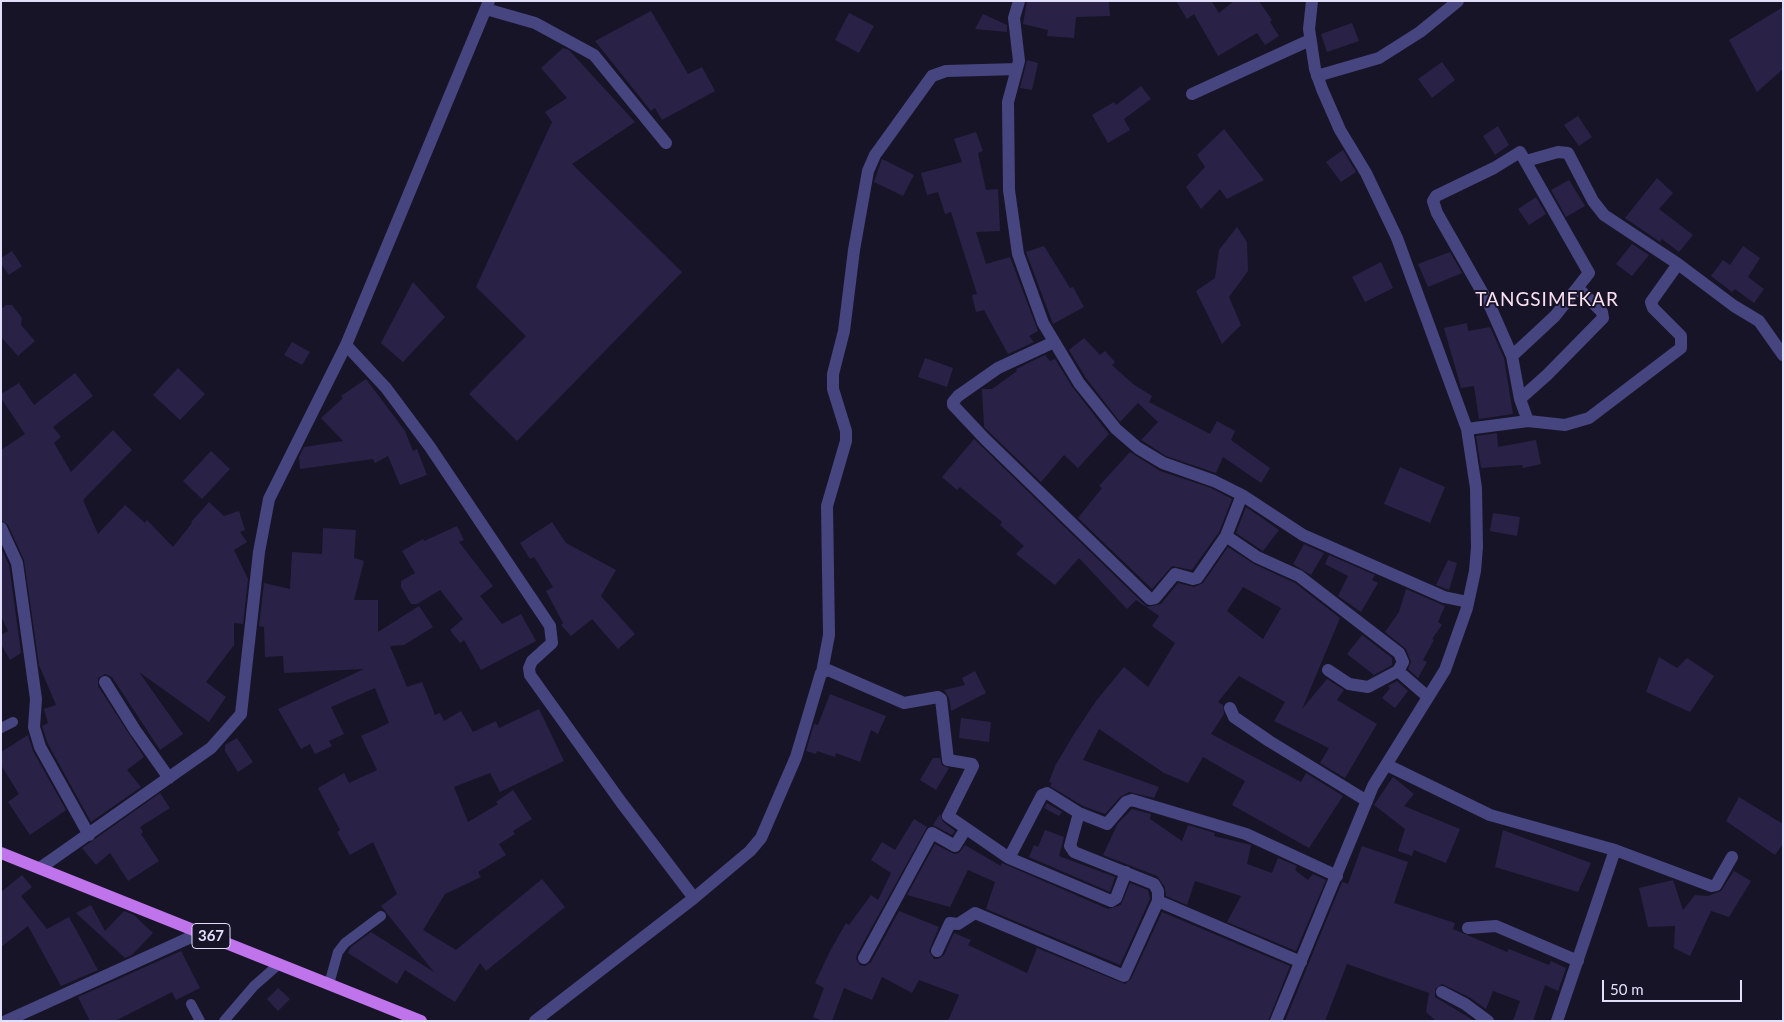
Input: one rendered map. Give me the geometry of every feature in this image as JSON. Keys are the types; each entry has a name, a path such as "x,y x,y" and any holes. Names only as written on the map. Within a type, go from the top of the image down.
{"main road":[{"name":"367","path":"1,853 421,1021"}],"street":[{"path":"1019,1 1014,18 1019,61 1008,102 1010,190 1018,254 1043,323 1079,383 1116,430 1138,448 1163,463 1214,481 1242,495 1304,535 1444,597 1468,602"},
{"path":"1276,1021 1373,786 1445,670 1468,602 1475,571 1478,519 1476,488 1466,429 1397,238 1366,173 1340,130 1317,76 1309,29 1312,1"},
{"path":"1317,76 1379,58 1420,32 1458,1"},
{"path":"40,868 211,748 241,714 259,552 270,499 346,345 488,5 535,23 594,55 666,143"},
{"path":"1192,94 1310,40"},
{"path":"535,1021 694,898 750,850 761,838 796,757 822,672 829,635 827,506 846,441 846,430 833,389 833,374 846,322 854,250 868,171 875,156 932,76 946,72 1016,69"},
{"path":"1512,356 1555,316 1588,276 1589,271 1522,153 1518,152 1494,168 1436,196 1433,201 1437,212 1490,306 1512,356 1520,399 1528,421"},
{"path":"1526,161 1558,152 1568,153 1593,201 1604,215 1678,264 1734,306 1759,321 1783,355"},
{"path":"1466,429 1528,421 1565,425 1589,418 1681,348 1681,336 1653,308 1651,302 1678,264"},
{"path":"1520,399 1564,359 1603,318 1602,312 1578,288"},
{"path":"1054,342 998,368 958,396 953,402 955,408 1150,599 1155,598 1175,574 1193,579 1198,578 1226,536 1242,495"},
{"path":"346,345 386,388 434,453 550,626 552,643 532,661 529,668 530,675 621,802 694,898"},
{"path":"1,528 18,571 36,699 34,727 40,747 89,835"},
{"path":"1226,536 1257,557 1299,576 1401,655 1403,662 1398,671 1374,684 1362,687 1349,684 1328,670"},
{"path":"822,672 828,670 904,703 938,697 941,699 948,760 972,764 973,766 948,814 949,818 965,830 1009,858 1111,901 1116,898 1126,872"},
{"path":"1398,671 1428,697"},
{"path":"105,682 135,730 169,778"},
{"path":"1230,708 1234,717 1245,725 1367,802"},
{"path":"1387,765 1490,815 1615,850 1711,886 1716,885 1732,857"},
{"path":"1009,858 1043,794 1047,793 1079,813 1107,824 1126,802 1132,800 1246,834 1337,876"},
{"path":"937,951 950,923 958,924 975,913 1124,976 1158,901 1158,891 1156,886 1072,850 1070,846 1079,813"},
{"path":"864,958 932,833 954,846 965,830"},
{"path":"1557,1021 1615,850"},
{"path":"1158,901 1301,962"},
{"path":"1468,928 1496,926 1578,961"},
{"path":"6,1021 202,932"},
{"path":"1442,992 1485,1017 1488,1021"}],"lane":[{"path":"1,728 13,722"},
{"path":"329,984 342,948 381,916"},
{"path":"224,1021 254,986 279,964"},
{"path":"192,1004 200,1021"}],"building":[{"path":"1027,1 1109,1 1110,16 1076,17 1074,38 1047,36 1048,30 1023,24"},
{"path":"1176,1 1214,1 1212,2 1219,13 1234,1 1259,1 1272,20 1270,22 1279,36 1265,45 1257,33 1218,56 1194,14 1187,19"},
{"path":"1783,7 1783,69 1757,92 1729,40"},
{"path":"651,11 688,74 702,67 715,91 662,120 655,108 651,111 595,41"},
{"path":"849,13 874,26 859,53 835,40"},
{"path":"983,14 1007,25 1007,32 975,29"},
{"path":"1352,23 1359,41 1327,52 1321,34"},
{"path":"563,48 569,50 635,122 572,164 682,272 517,441 469,394 526,336 476,287 552,122 545,112 567,98 541,68"},
{"path":"1027,60 1038,63 1032,90 1020,88"},
{"path":"1442,62 1455,80 1432,98 1418,79"},
{"path":"1141,86 1151,99 1124,119 1130,130 1108,143 1092,115 1114,102 1116,105"},
{"path":"1578,116 1592,137 1579,146 1564,125"},
{"path":"1498,126 1509,145 1495,155 1483,136"},
{"path":"1224,129 1264,180 1227,199 1220,189 1201,209 1186,187 1205,167 1197,155"},
{"path":"976,132 983,151 978,153 986,190 998,189 1000,231 976,232 986,264 1010,257 1038,331 1029,336 1034,342 1008,354 984,310 976,312 972,295 977,294 951,212 945,214 938,192 927,195 921,173 962,162 954,139"},
{"path":"1343,150 1356,172 1341,182 1326,162"},
{"path":"882,159 914,175 903,196 874,182"},
{"path":"1657,178 1673,193 1659,209 1693,235 1679,252 1662,239 1660,242 1625,218"},
{"path":"1569,180 1585,206 1566,217 1551,190"},
{"path":"1536,197 1546,214 1529,225 1518,209"},
{"path":"1237,227 1247,242 1248,271 1229,297 1241,325 1222,344 1196,291 1215,278 1219,250"},
{"path":"1632,244 1649,255 1632,276 1616,264"},
{"path":"1044,246 1070,288 1073,287 1084,307 1053,324 1026,252"},
{"path":"1743,246 1760,258 1748,277 1764,289 1754,303 1735,289 1732,292 1711,276 1723,260 1730,265"},
{"path":"12,251 22,266 9,275 1,264 1,258"},
{"path":"1450,252 1462,273 1428,287 1418,264"},
{"path":"1381,262 1393,288 1365,302 1352,277"},
{"path":"413,282 445,317 403,362 381,343"},
{"path":"6,305 12,305 22,318 21,325 35,341 18,356 1,337 1,309"},
{"path":"1467,323 1468,331 1490,327 1504,358 1513,414 1479,419 1474,386 1461,388 1444,328"},
{"path":"1084,338 1100,355 1105,351 1115,362 1112,365 1133,384 1152,396 1149,402 1210,434 1217,421 1235,431 1231,440 1270,468 1261,483 1223,457 1216,473 1166,456 1141,440 1158,422 1138,403 1120,422 1086,378 1069,350"},
{"path":"292,342 310,352 302,365 284,355"},
{"path":"1045,355 1050,361 1055,359 1073,388 1109,434 1078,468 1064,455 1041,482 984,427 982,389 992,389 1017,371 1016,369"},
{"path":"925,358 953,368 947,387 918,377"},
{"path":"178,368 205,394 180,420 153,395"},
{"path":"75,373 93,396 53,427 61,437 54,443 71,472 113,430 132,450 83,500 98,534 125,505 145,523 147,520 173,547 191,522 209,502 224,516 239,511 245,530 240,532 247,542 234,550 248,579 243,624 234,623 234,645 206,682 226,697 209,722 139,672 183,734 160,750 112,677 105,674 98,678 98,686 144,757 127,770 141,787 91,822 48,744 42,726 48,723 44,709 56,705 39,665 24,560 8,525 1,520 1,450 25,434 1,398 1,394 19,383 34,405"},
{"path":"366,379 405,431 413,451 417,449 427,475 400,485 388,456 375,463 373,459 300,469 299,457 304,447 343,441 321,418 343,398 341,396"},
{"path":"1497,433 1498,447 1536,440 1541,464 1523,468 1522,465 1481,468 1476,436"},
{"path":"974,439 1147,607 1161,604 1178,583 1194,587 1203,583 1228,547 1254,564 1295,583 1340,618 1302,709 1327,679 1344,690 1337,700 1377,724 1345,778 1320,763 1329,748 1274,721 1285,702 1239,676 1218,702 1223,705 1224,714 1211,734 1301,782 1306,773 1343,796 1309,848 1232,805 1245,781 1203,757 1188,783 1164,773 1099,729 1083,760 1159,787 1154,798 1129,792 1120,797 1105,814 1083,806 1050,786 1052,783 1049,782 1055,766 1074,734 1096,701 1124,667 1148,687 1175,643 1152,626 1159,616 1136,600 1127,609 1079,558 1055,585 1016,554 1024,546 1000,525 1002,522 960,487 957,490 942,477","holes":["1243,587 1281,608 1263,639 1227,611"]},
{"path":"211,451 230,469 202,499 183,481"},
{"path":"1130,452 1160,471 1211,488 1232,499 1219,532 1192,570 1172,566 1152,589 1078,518 1102,488 1099,486"},
{"path":"1400,467 1445,487 1430,523 1384,504"},
{"path":"1246,507 1279,530 1263,551 1236,533"},
{"path":"1493,513 1520,517 1517,536 1490,531"},
{"path":"552,522 566,543 616,570 601,596 635,634 618,649 592,619 571,636 561,625 563,623 546,591 553,587 534,557 530,559 520,543"},
{"path":"457,526 464,540 459,542 493,586 480,596 502,624 521,614 536,641 481,670 464,640 460,643 450,630 463,619 440,590 417,604 411,604 401,587 401,581 415,573 402,551 423,539 424,541"},
{"path":"323,528 356,530 354,558 364,561 354,600 378,600 378,632 419,606 433,627 404,645 390,646 407,687 422,682 435,715 440,713 444,721 461,711 473,732 496,721 499,728 539,709 564,761 500,792 490,773 454,787 468,822 498,804 496,802 513,790 532,819 513,831 515,834 499,844 506,855 478,872 481,877 445,894 423,930 456,950 542,879 565,907 486,971 480,963 455,1002 405,970 397,984 348,953 351,947 371,932 434,972 381,906 397,894 373,842 350,855 337,832 340,830 318,788 344,773 349,783 377,770 361,736 389,723 375,688 331,707 344,734 329,741 332,746 315,754 310,744 301,749 278,709 364,669 284,673 283,656 265,657 264,627 259,626 264,583 290,589 292,552 322,554"},
{"path":"1304,544 1324,553 1311,575 1293,564"},
{"path":"1,548 9,565 21,653 10,660 1,644 1,635 8,631 1,616"},
{"path":"1329,555 1375,575 1372,580 1378,583 1361,612 1338,596 1348,576 1325,564"},
{"path":"1448,560 1457,563 1449,590 1436,585"},
{"path":"1406,589 1445,606 1438,622 1442,625 1432,639 1434,640 1423,660 1427,662 1418,678 1408,669 1411,662 1406,649 1385,632 1399,612"},
{"path":"1362,635 1392,658 1392,665 1374,675 1347,654"},
{"path":"1659,657 1677,668 1687,658 1714,676 1690,712 1646,692"},
{"path":"975,671 986,693 951,711 949,698 944,690 965,685 962,678"},
{"path":"1397,681 1408,691 1395,708 1382,698 1390,688 1388,686"},
{"path":"830,694 886,716 878,734 871,730 860,762 836,753 835,757 817,751 816,754 806,751 814,724 818,725"},
{"path":"961,718 991,722 989,742 959,738"},
{"path":"28,735 33,751 66,810 30,835 8,802 19,794 1,765 1,752"},
{"path":"237,738 253,762 238,772 225,751 225,745"},
{"path":"933,758 940,758 942,765 949,768 936,790 920,780"},
{"path":"1393,777 1414,794 1404,806 1460,829 1446,863 1414,850 1412,856 1398,851 1405,829 1374,805"},
{"path":"160,793 170,808 140,827 143,832 141,834 159,861 128,881 110,853 96,865 82,848"},
{"path":"1739,797 1783,824 1783,844 1775,855 1726,821"},
{"path":"1047,803 1062,812 1059,816 1044,808"},
{"path":"1132,809 1151,814 1150,819 1182,841 1188,825 1215,833 1214,836 1251,845 1247,864 1272,873 1278,858 1297,866 1295,870 1308,880 1313,874 1326,880 1296,951 1227,922 1241,896 1195,881 1187,905 1166,896 1165,887 1157,876 1103,855 1118,823"},
{"path":"940,814 943,822 955,831 952,835 933,825"},
{"path":"914,819 927,827 857,954 856,959 860,965 865,966 871,962 899,911 939,927 929,951 934,959 944,955 954,933 971,940 968,945 1027,973 1037,948 1125,984 1131,979 1162,912 1290,966 1268,1021 948,1021 959,995 919,980 912,993 882,977 872,1000 844,988 832,1021 823,1021 813,1017 824,988 815,983 830,951 846,923 849,925 871,895 878,900 891,873 871,860 882,842 895,850"},
{"path":"1045,830 1064,837 1059,856 1115,877 1110,892 1029,857 1034,845 1038,847"},
{"path":"1503,830 1591,863 1578,892 1495,867"},
{"path":"935,844 954,854 959,853 965,845 1001,866 1002,863 1108,909 1121,905 1130,883 1148,890 1150,899 1120,965 986,909 995,882 968,870 950,907 907,895"},
{"path":"1362,846 1408,862 1394,903 1455,923 1453,929 1507,952 1509,949 1549,965 1551,961 1566,968 1558,991 1545,985 1533,1021 1513,1021 1520,1001 1493,991 1486,1009 1469,997 1442,984 1435,989 1435,997 1473,1020 1436,1021 1426,1012 1429,993 1347,964 1325,1021 1285,1021 1342,882 1348,884"},
{"path":"1734,871 1751,881 1729,917 1711,911 1690,956 1674,948 1675,926 1648,927 1639,888 1673,880 1683,910 1695,895 1708,896 1721,891"},
{"path":"22,875 32,887 21,896 47,929 69,917 98,970 61,986 28,926 1,947 1,892"},
{"path":"91,905 105,931 124,911 134,915 153,933 132,955 125,958 76,913"},
{"path":"181,951 200,988 176,1000 172,992 115,1021 90,1021 78,997"},
{"path":"278,988 290,999 278,1011 267,999"}],"district":[{"name":"TANGSIMEKAR","path":"1547,300"}]}
